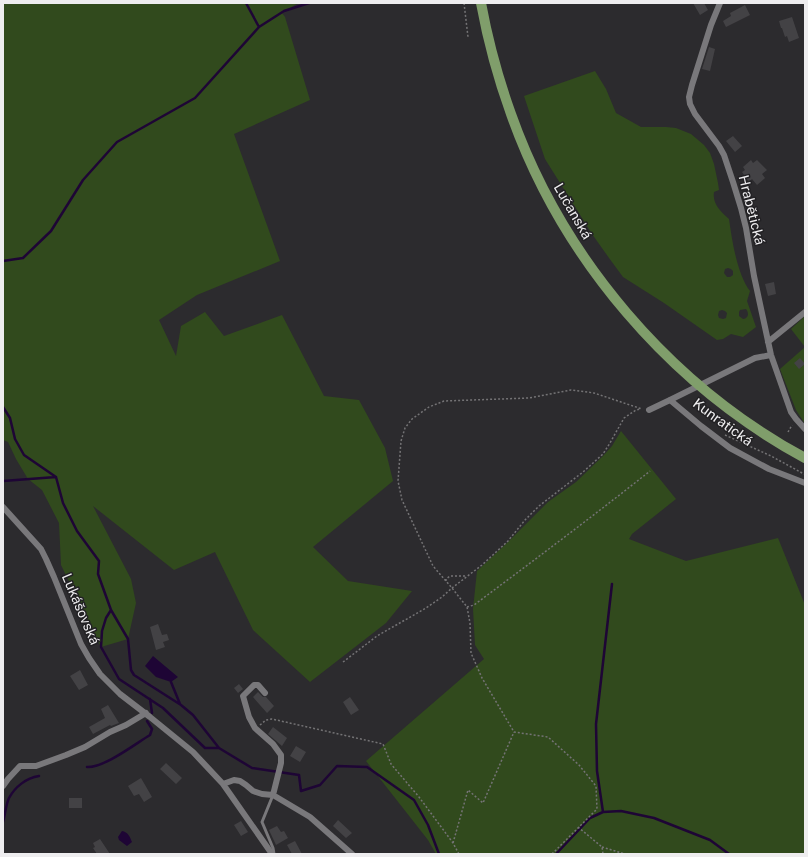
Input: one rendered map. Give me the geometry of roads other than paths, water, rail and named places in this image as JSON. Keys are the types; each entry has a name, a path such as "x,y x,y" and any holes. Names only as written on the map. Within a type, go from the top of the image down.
{"main road":[{"name":"Lučanská","path":"481,3 498,75 511,115 530,161 568,232 586,260 624,309 651,340 708,393"},
{"name":"Kunratická","path":"708,393 758,430 805,458"}],"street":[{"name":"Hrabětická","path":"720,3 711,25 692,85 689,97 690,104 695,114 724,155 746,228 754,276 771,355 791,412 805,430"},
{"path":"768,342 805,312"},
{"path":"649,410 755,358 771,355"},
{"name":"Kunratická","path":"670,400 730,448 769,469 805,483"},
{"name":"Lukášovská","path":"3,508 35,542 44,554 81,644 100,674 120,694 146,713 193,752 223,784 273,854"},
{"path":"266,693 258,685 254,685 243,696 255,728 273,744 281,755 281,763 273,795"},
{"path":"3,786 20,766 36,766 66,755 85,747 146,713"},
{"path":"223,784 234,780 240,781 253,791 273,795 310,817 352,854"}],"lane":[{"path":"273,795 262,822 273,848 273,854"}],"waterway":[{"path":"246,3 259,27"},
{"path":"3,261 23,258 51,231 83,180 117,142 195,98 259,27 284,11 309,3"},
{"path":"3,407 10,418 15,439 24,455 56,477 63,503 77,531 99,561 98,574 111,610 106,618 102,631 101,647 119,679 163,708 205,748 219,748 252,768 299,775 301,791 320,785 337,766 367,767 414,800 428,825 439,854"},
{"path":"3,481 56,477"},
{"path":"603,812 597,771 596,724 612,584"},
{"path":"111,610 128,639 131,670 134,675 181,705 193,715 219,748"},
{"path":"171,682 180,704"},
{"path":"150,699 152,713"},
{"path":"87,767 102,764 110,760 150,735 152,729 147,721"},
{"path":"3,822 8,800 14,790 25,781 39,776"},
{"path":"556,854 590,818 603,812 621,811 654,818 710,840 729,854"}]}
